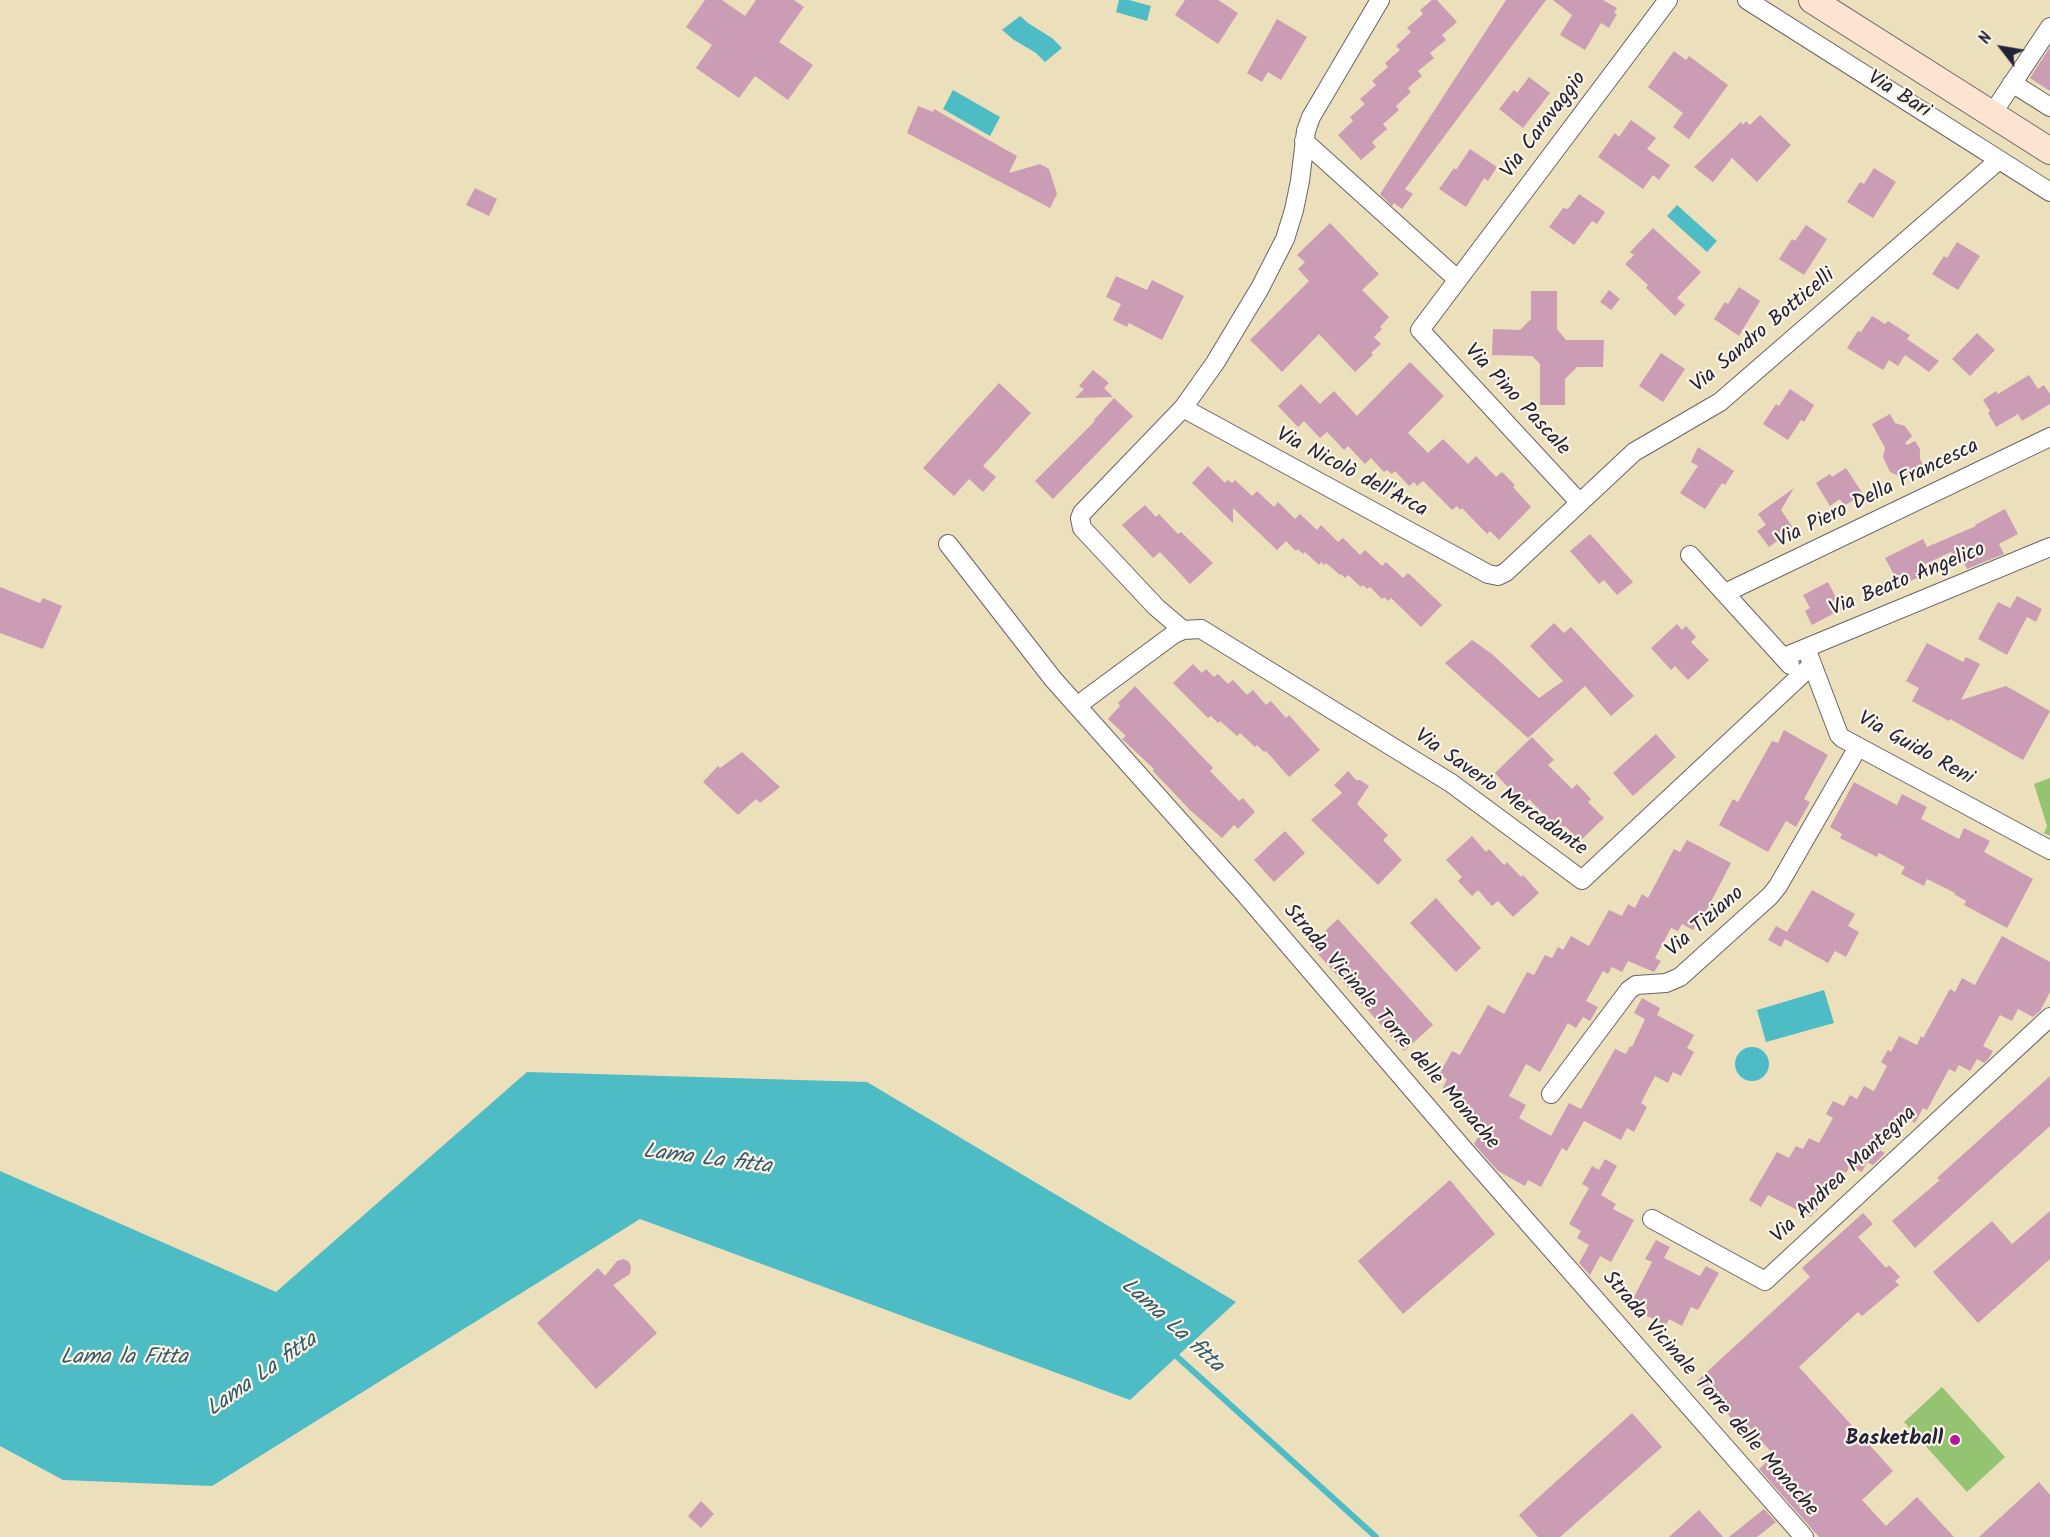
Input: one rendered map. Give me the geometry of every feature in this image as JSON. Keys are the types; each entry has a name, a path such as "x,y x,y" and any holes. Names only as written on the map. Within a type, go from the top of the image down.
{"main road":[{"name":"Via Bari","path":"1812,0 2050,151"}],"street":[{"path":"1078,705 1174,634 1183,630 1156,607 1082,528 1080,523 1082,513 1183,408 1215,363 1265,278 1280,249 1294,210 1308,124 1318,103 1380,0"},
{"name":"Via Caravaggio","path":"1420,330 1668,0"},
{"name":"Via Bari","path":"1747,0 2050,192"},
{"path":"1992,114 2050,27"},
{"path":"2013,82 2050,107"},
{"path":"1304,141 1457,279"},
{"name":"Via Sandro Botticelli","path":"1498,576 1506,572 1634,452 1720,402 2000,160"},
{"name":"Via Pino Pascale","path":"1420,330 1580,503"},
{"name":"Via Nicolò dell'Arca","path":"1183,408 1488,574 1498,576"},
{"name":"Via Piero Della Francesca","path":"1725,594 2050,436"},
{"name":"Strada Vicinale Torre delle Monache","path":"948,543 1033,654 1804,1537"},
{"name":"Via Beato Angelico","path":"1725,594 1784,657 1806,663 2050,547"},
{"path":"1690,555 1725,594"},
{"name":"Via Saverio Mercadante","path":"1183,630 1201,629 1430,769 1582,880 1806,663"},
{"name":"Via Guido Reni","path":"1806,663 1839,735 2050,850"},
{"name":"Via Tiziano","path":"1551,1094 1629,990 1636,984 1666,983 1680,977 1770,896 1778,886 1858,747"},
{"name":"Via Andrea Mantegna","path":"1652,1219 1765,1281 2050,1017"}],"green space":[{"path":"2050,778 2050,836 2044,833 2047,826 2034,784"},
{"name":"Basketball","path":"1942,1387 2005,1457 1967,1492 1904,1422"}],"water":[{"path":"1119,0 1129,0 1151,6 1147,21 1116,12"},
{"path":"1020,16 1052,38 1062,48 1045,62 1036,53 1002,30"},
{"path":"953,90 1000,117 990,136 943,109"},
{"path":"1677,205 1717,241 1707,252 1667,216"},
{"path":"1824,990 1834,1023 1766,1042 1757,1010"},
{"path":"1752,1047 1764,1052 1769,1064 1764,1076 1752,1081 1740,1076 1735,1064 1740,1052"},
{"name":"Lama la Fitta","path":"527,1072 867,1082 1236,1302 1130,1400 640,1219 212,1486 63,1480 0,1446 0,1171 276,1292"}],"building":[{"path":"705,0 722,0 745,16 756,0 794,0 804,7 779,42 813,65 788,100 755,76 739,98 696,68 712,45 686,27"},
{"path":"1185,0 1218,0 1238,13 1218,44 1175,15"},
{"path":"1432,0 1437,0 1457,22 1442,35 1446,40 1430,53 1434,58 1418,71 1422,76 1408,88 1411,92 1396,106 1399,110 1383,124 1387,129 1372,142 1376,147 1361,160 1338,135 1353,121 1350,117 1365,104 1360,99 1376,85 1372,81 1388,67 1385,63 1400,50 1396,46 1411,32 1407,28 1423,14 1420,10"},
{"path":"1506,0 1546,0 1405,189 1413,194 1402,209 1394,203 1392,206 1380,194"},
{"path":"1553,0 1603,0 1617,8 1614,13 1617,14 1609,28 1601,23 1585,50 1560,35 1572,15"},
{"path":"1277,19 1307,37 1281,80 1268,72 1262,82 1247,73"},
{"path":"2050,47 2050,91 2030,78"},
{"path":"1674,51 1686,60 1689,56 1728,85 1689,139 1673,127 1683,113 1648,87"},
{"path":"1529,77 1550,93 1523,128 1499,109 1514,90 1517,93"},
{"path":"918,106 933,112 934,109 1017,156 1009,173 1040,164 1049,169 1057,194 1050,208 907,133"},
{"path":"1760,115 1791,145 1757,182 1732,158 1713,182 1694,167 1741,122 1743,125 1746,121 1750,125"},
{"path":"1631,120 1656,138 1647,149 1670,165 1659,180 1653,175 1643,189 1598,157 1615,133 1619,137"},
{"path":"1470,149 1497,167 1488,181 1484,178 1466,207 1439,189"},
{"path":"1874,168 1896,182 1873,218 1847,202 1860,182 1864,184"},
{"path":"475,188 497,199 489,216 466,205"},
{"path":"1579,194 1605,212 1597,224 1592,221 1574,245 1549,227 1563,208 1568,209"},
{"path":"1330,223 1379,274 1362,290 1389,317 1374,337 1381,344 1355,372 1319,334 1282,372 1250,340 1309,281 1298,269 1305,262 1297,255"},
{"path":"1806,225 1827,239 1804,275 1779,259 1792,239 1795,241"},
{"path":"1653,228 1701,272 1677,298 1685,305 1675,316 1646,288 1648,285 1625,264 1634,255 1630,252"},
{"path":"1957,242 1980,256 1958,290 1932,274 1944,256 1947,258"},
{"path":"1116,276 1147,290 1152,280 1184,296 1162,340 1129,323 1127,327 1113,320 1121,304 1106,297"},
{"path":"1739,287 1760,301 1739,336 1714,319"},
{"path":"1609,290 1620,299 1611,310 1600,302"},
{"path":"1531,291 1557,291 1557,329 1566,340 1604,340 1603,367 1577,367 1565,379 1565,405 1540,405 1540,364 1532,356 1492,355 1493,329 1520,330 1531,319"},
{"path":"1872,316 1885,324 1888,321 1910,335 1907,339 1939,361 1929,372 1905,355 1898,366 1889,360 1883,370 1847,348"},
{"path":"1977,333 1995,350 1970,376 1952,359"},
{"path":"1661,353 1685,369 1663,402 1639,386"},
{"path":"1410,362 1444,396 1408,433 1428,453 1443,439 1468,464 1476,456 1496,477 1502,472 1531,507 1499,540 1490,531 1487,534 1462,508 1460,510 1457,506 1452,510 1423,481 1417,486 1414,482 1409,486 1395,471 1392,474 1387,470 1384,472 1371,458 1365,464 1348,446 1344,450 1327,432 1320,438 1304,421 1298,427 1278,406 1301,384 1320,404 1334,391 1357,416"},
{"path":"1093,370 1109,383 1104,388 1113,397 1075,398 1084,389 1079,386"},
{"path":"2029,375 2038,389 2044,385 2050,394 2050,404 2022,421 2018,414 1996,427 1983,400 1996,391 1998,394"},
{"path":"999,383 1031,413 983,466 996,477 983,492 969,479 954,496 923,468"},
{"path":"1790,389 1814,405 1804,422 1801,420 1788,440 1763,424 1776,404 1779,406"},
{"path":"1114,398 1133,416 1053,499 1035,481 1095,421"},
{"path":"1890,414 1895,423 1905,426 1912,436 1905,443 1907,445 1915,441 1920,449 1920,459 1926,469 1901,477 1890,472 1883,457 1885,448 1872,424"},
{"path":"1698,447 1734,471 1725,485 1722,483 1705,509 1680,493 1698,466 1691,462"},
{"path":"1208,466 1225,483 1228,480 1232,483 1235,480 1252,496 1257,491 1274,507 1278,502 1295,519 1300,514 1317,530 1321,525 1338,542 1343,538 1360,555 1365,550 1382,566 1386,562 1403,578 1408,573 1442,605 1421,627 1391,598 1388,601 1384,597 1382,599 1370,587 1367,589 1363,585 1361,587 1348,575 1345,578 1326,563 1324,565 1321,562 1319,565 1305,552 1303,554 1298,549 1296,551 1286,541 1277,550 1233,508 1233,523 1192,483"},
{"path":"1846,468 1863,494 1844,506 1840,499 1830,506 1816,483"},
{"path":"1794,488 1781,510 1794,529 1769,547 1757,531 1766,525 1758,514"},
{"path":"1145,505 1156,517 1159,514 1178,534 1181,532 1213,563 1190,584 1160,552 1153,558 1122,525"},
{"path":"2005,509 2018,534 1999,544 2004,554 1967,569 1963,561 1957,564 1951,552 1917,568 1921,576 1900,586 1885,558 1923,539 1927,547 1976,526"},
{"path":"1590,534 1633,582 1617,595 1604,580 1599,584 1570,551"},
{"path":"1828,582 1842,609 1812,625 1805,611 1810,608 1803,595"},
{"path":"0,587 40,603 43,598 62,606 43,649 0,633"},
{"path":"2017,596 2042,609 2036,622 2027,617 2007,655 1978,639 1998,602 2010,608"},
{"path":"1554,623 1564,633 1571,627 1634,696 1611,716 1585,686 1528,738 1445,663 1472,640 1492,654 1539,698 1563,681 1530,646"},
{"path":"1677,624 1682,630 1686,626 1696,637 1691,642 1709,660 1688,680 1675,666 1671,670 1651,648"},
{"path":"1927,643 1963,662 1966,657 1980,664 1961,700 2006,686 2050,711 2023,760 1950,719 1949,721 1912,701 1919,688 1906,681"},
{"path":"1193,664 1202,673 1206,669 1214,677 1218,674 1228,684 1233,680 1247,695 1253,690 1266,705 1271,701 1286,718 1289,715 1320,750 1289,777 1266,751 1264,752 1257,745 1255,747 1240,733 1237,736 1220,721 1218,723 1211,716 1208,718 1173,683"},
{"path":"1135,686 1213,768 1210,771 1239,801 1243,798 1255,812 1238,829 1234,825 1222,838 1190,810 1153,771 1154,769 1122,739 1126,736 1108,719 1120,706 1118,703"},
{"path":"1784,730 1828,755 1804,799 1810,802 1796,827 1786,821 1768,852 1719,825 1733,799 1738,802 1772,741 1778,743"},
{"path":"1656,734 1676,757 1633,796 1613,773"},
{"path":"1532,737 1554,760 1548,765 1572,789 1577,784 1591,799 1588,802 1604,818 1580,841 1565,826 1560,831 1529,799 1524,805 1495,773"},
{"path":"742,752 780,787 760,803 756,799 738,815 703,782 718,766 720,768"},
{"path":"1348,771 1356,780 1369,786 1357,804 1388,835 1383,840 1402,860 1378,885 1311,820 1342,793 1334,785"},
{"path":"1854,782 1897,805 1902,794 1927,807 1921,819 1959,839 1964,828 1990,841 1984,852 2033,879 2007,928 1964,905 1966,901 1955,893 1927,879 1924,886 1901,874 1905,867 1879,853 1877,857 1840,838 1842,834 1830,827"},
{"path":"1285,831 1305,853 1274,882 1254,860"},
{"path":"1472,836 1486,852 1489,849 1504,865 1507,862 1521,877 1523,875 1539,893 1513,917 1498,901 1492,906 1478,890 1472,896 1458,881 1462,877 1446,860"},
{"path":"1687,840 1731,863 1702,919 1700,918 1693,930 1682,924 1678,931 1671,928 1655,958 1661,961 1654,972 1628,961 1622,972 1612,967 1608,974 1603,971 1586,1001 1598,1007 1590,1021 1583,1017 1576,1028 1568,1023 1540,1072 1526,1064 1509,1096 1526,1105 1519,1118 1551,1136 1569,1103 1581,1109 1615,1049 1626,1054 1630,1046 1632,1047 1645,1019 1634,1013 1642,998 1660,1008 1657,1015 1694,1035 1687,1048 1694,1052 1681,1076 1673,1072 1668,1083 1655,1076 1641,1103 1647,1107 1634,1132 1627,1128 1621,1140 1584,1121 1567,1151 1562,1148 1541,1187 1528,1180 1525,1186 1498,1171 1474,1144 1485,1125 1468,1116 1472,1108 1441,1092 1447,1079 1439,1075 1452,1051 1460,1055 1488,1005 1504,1014 1527,972 1534,975 1545,955 1552,958 1558,947 1563,950 1571,936 1589,946 1609,910 1622,916 1628,904 1635,908 1642,894 1648,898 1674,849 1680,852"},
{"path":"1812,890 1855,914 1848,926 1859,932 1846,957 1835,951 1828,963 1785,939 1781,947 1768,940 1776,926 1787,932"},
{"path":"1436,898 1481,948 1456,972 1410,923"},
{"path":"1338,919 1433,1025 1404,1051 1310,945"},
{"path":"2002,936 2050,962 2050,992 2040,1011 2033,1017 2018,1009 2012,1021 2000,1015 1983,1046 1993,1051 1989,1058 1984,1063 1977,1059 1970,1071 1959,1065 1955,1072 1949,1069 1927,1110 1923,1108 1915,1123 1906,1118 1903,1123 1896,1120 1880,1150 1885,1153 1873,1165 1867,1162 1862,1172 1850,1166 1846,1173 1840,1170 1811,1217 1768,1195 1761,1207 1749,1200 1777,1152 1789,1158 1796,1146 1803,1149 1809,1138 1819,1143 1833,1118 1826,1114 1833,1101 1844,1106 1850,1095 1857,1099 1864,1086 1874,1091 1887,1066 1881,1062 1888,1050 1891,1052 1899,1036 1917,1045 1950,989 1955,992 1962,978 1975,985"},
{"path":"2050,1076 2050,1126 1915,1248 1892,1221 1940,1180 1937,1178"},
{"path":"1605,1159 1617,1166 1601,1195 1616,1204 1613,1209 1634,1220 1611,1262 1600,1256 1590,1275 1579,1263 1589,1245 1577,1238 1581,1231 1569,1224 1589,1188 1582,1184 1592,1166 1599,1170"},
{"path":"1450,1180 1495,1234 1403,1314 1358,1261"},
{"path":"2050,1211 2050,1259 1978,1323 1933,1272 1992,1221 2012,1244"},
{"path":"1863,1213 1873,1224 1858,1237 1886,1268 1889,1265 1900,1277 1895,1281 1899,1285 1862,1316 1858,1312 1799,1367 1893,1471 1862,1500 1886,1526 1917,1497 1954,1537 1819,1537 1759,1469 1774,1455 1742,1420 1737,1424 1697,1381 1810,1277 1802,1268"},
{"path":"1656,1240 1670,1247 1664,1258 1700,1276 1706,1266 1719,1273 1698,1310 1691,1307 1682,1326 1669,1319 1666,1325 1643,1314 1647,1306 1633,1299 1652,1262 1645,1259"},
{"path":"623,1259 631,1266 630,1274 613,1285 657,1333 596,1389 537,1323 598,1268 605,1276 617,1261"},
{"path":"1632,1413 1662,1447 1560,1537 1538,1537 1519,1515"},
{"path":"2039,1482 2050,1495 2050,1537 1979,1537"},
{"path":"701,1501 714,1514 701,1528 688,1516"},
{"path":"1764,1509 1776,1522 1757,1537 1729,1537"},
{"path":"1699,1510 1723,1537 1669,1537"}],"waterway":[{"name":"Lama La fitta","path":"1172,1352 1376,1537"}],"place":[{"name":"Basketball","path":"1955,1440"}]}
